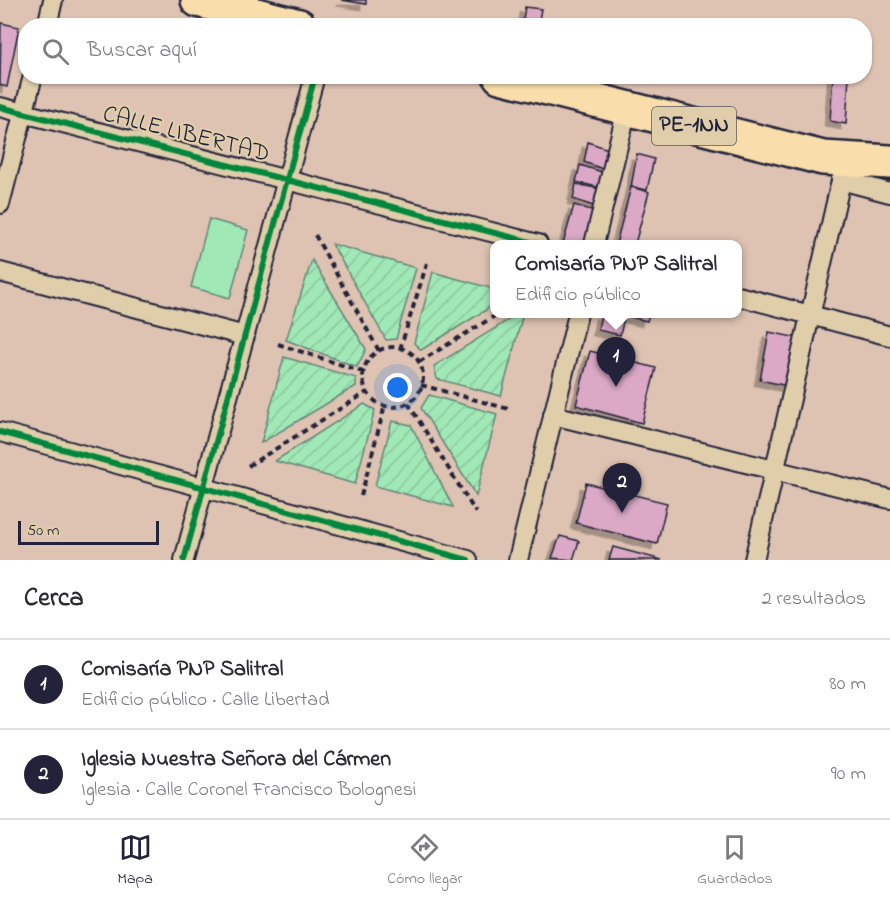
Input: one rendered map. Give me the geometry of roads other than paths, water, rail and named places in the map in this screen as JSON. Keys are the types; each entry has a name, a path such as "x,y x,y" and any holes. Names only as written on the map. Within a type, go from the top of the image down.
{"highway":[{"path":"198,0 268,18"},
{"name":"PE-1NN","path":"531,84 823,158 843,170 890,162"}],"street":[{"path":"49,18 53,0"},
{"path":"0,204 31,84"},
{"path":"184,560 313,84"},
{"name":"CALLE LIBERTAD","path":"0,107 523,240"},
{"path":"595,240 627,109"},
{"path":"754,560 843,170 890,193"},
{"path":"0,272 245,336"},
{"path":"742,298 890,336"},
{"path":"518,560 577,318"},
{"path":"553,415 890,499"},
{"path":"0,432 468,560"}],"place":[{"name":"Comisaría PNP Salitral","path":"616,387"},
{"name":"Iglesia Nuestra Señora del Cármen","path":"622,513"}]}
